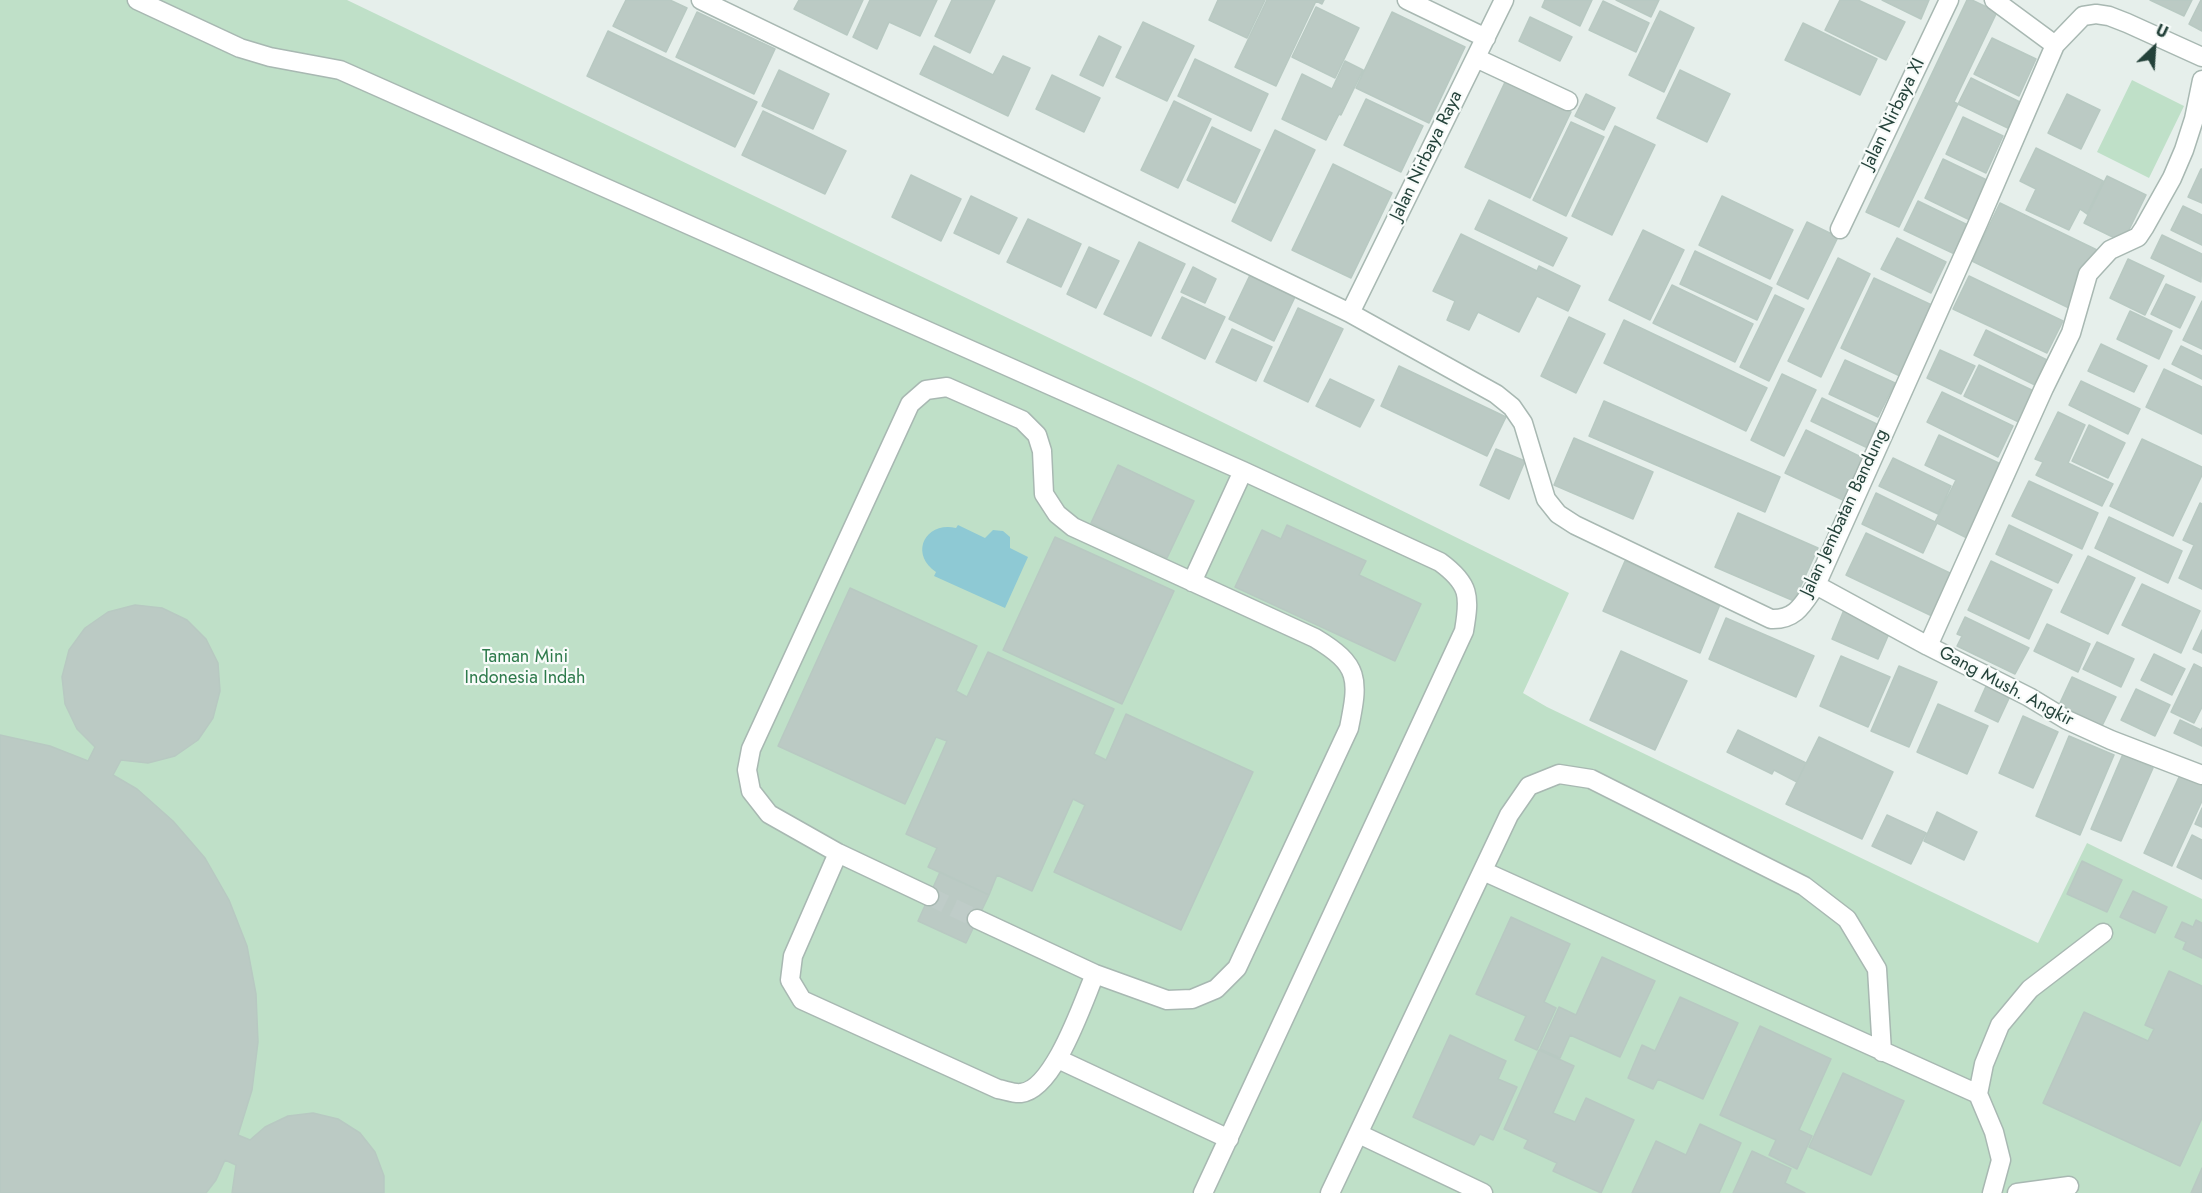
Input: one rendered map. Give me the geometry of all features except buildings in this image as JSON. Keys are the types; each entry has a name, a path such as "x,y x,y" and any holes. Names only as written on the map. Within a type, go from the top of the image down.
{"street":[{"path":"137,0 240,48 270,57 340,70 1243,471 1440,562 1456,574 1466,590 1467,609 1464,631 1203,1193"},
{"name":"Jalan Jembatan Bandung","path":"701,0 1350,313 1496,394 1512,407 1523,423 1546,499 1558,514 1575,525 1771,619 1785,619 1795,613 1816,585 2055,45 2083,16 2096,14 2127,23 2202,57"},
{"path":"1407,0 1486,38"},
{"name":"Jalan Nirbaya Raya","path":"1350,313 1504,0"},
{"name":"Jalan Nirbaya XI","path":"1840,229 1949,0"},
{"path":"1994,0 2055,45"},
{"path":"1476,58 1568,100"},
{"path":"1928,646 2071,333 2088,274 2110,250 2138,237 2144,228 2172,178 2184,150 2194,119 2202,80"},
{"path":"929,896 838,853 769,814 751,791 747,770 751,749 910,404 926,390 947,387 1022,420 1037,435 1042,451 1044,494 1057,514 1073,527 1315,638 1338,652 1351,669 1356,694 1349,728 1237,968 1216,989 1192,999 1167,1000 1095,974 977,920"},
{"path":"1192,582 1243,471"},
{"name":"Gang Mush. Angkir","path":"1816,585 2067,720 2111,740 2202,775"},
{"path":"1330,1193 1509,815 1529,786 1559,774 1592,779 1804,886 1847,919 1877,969 1882,1052"},
{"path":"838,853 793,956 790,980 802,1000 998,1089 1021,1094 1039,1085 1058,1059 1095,974"},
{"path":"1483,871 1978,1094"},
{"path":"1992,1193 2001,1160 1994,1132 1978,1094 1984,1064 2000,1025 2030,989 2103,933"},
{"path":"1058,1059 1229,1139"},
{"path":"1359,1134 1483,1193"},
{"path":"2016,1193 2069,1186"}],"green space":[{"name":"Taman Mini Indonesia Indah","path":"0,0 347,0 1145,384 1569,593 1523,693 1547,707 2038,943 2087,843 2202,899 2202,1193 0,1193"},
{"path":"2132,80 2184,106 2149,178 2097,152"}],"water":[{"path":"958,525 985,538 993,530 1003,531 1010,537 1010,548 1028,557 1005,608 934,576 936,572 923,557 922,548 929,534 936,529 956,528"}],"tunnel":[{"path":"929,896 977,919"}]}
